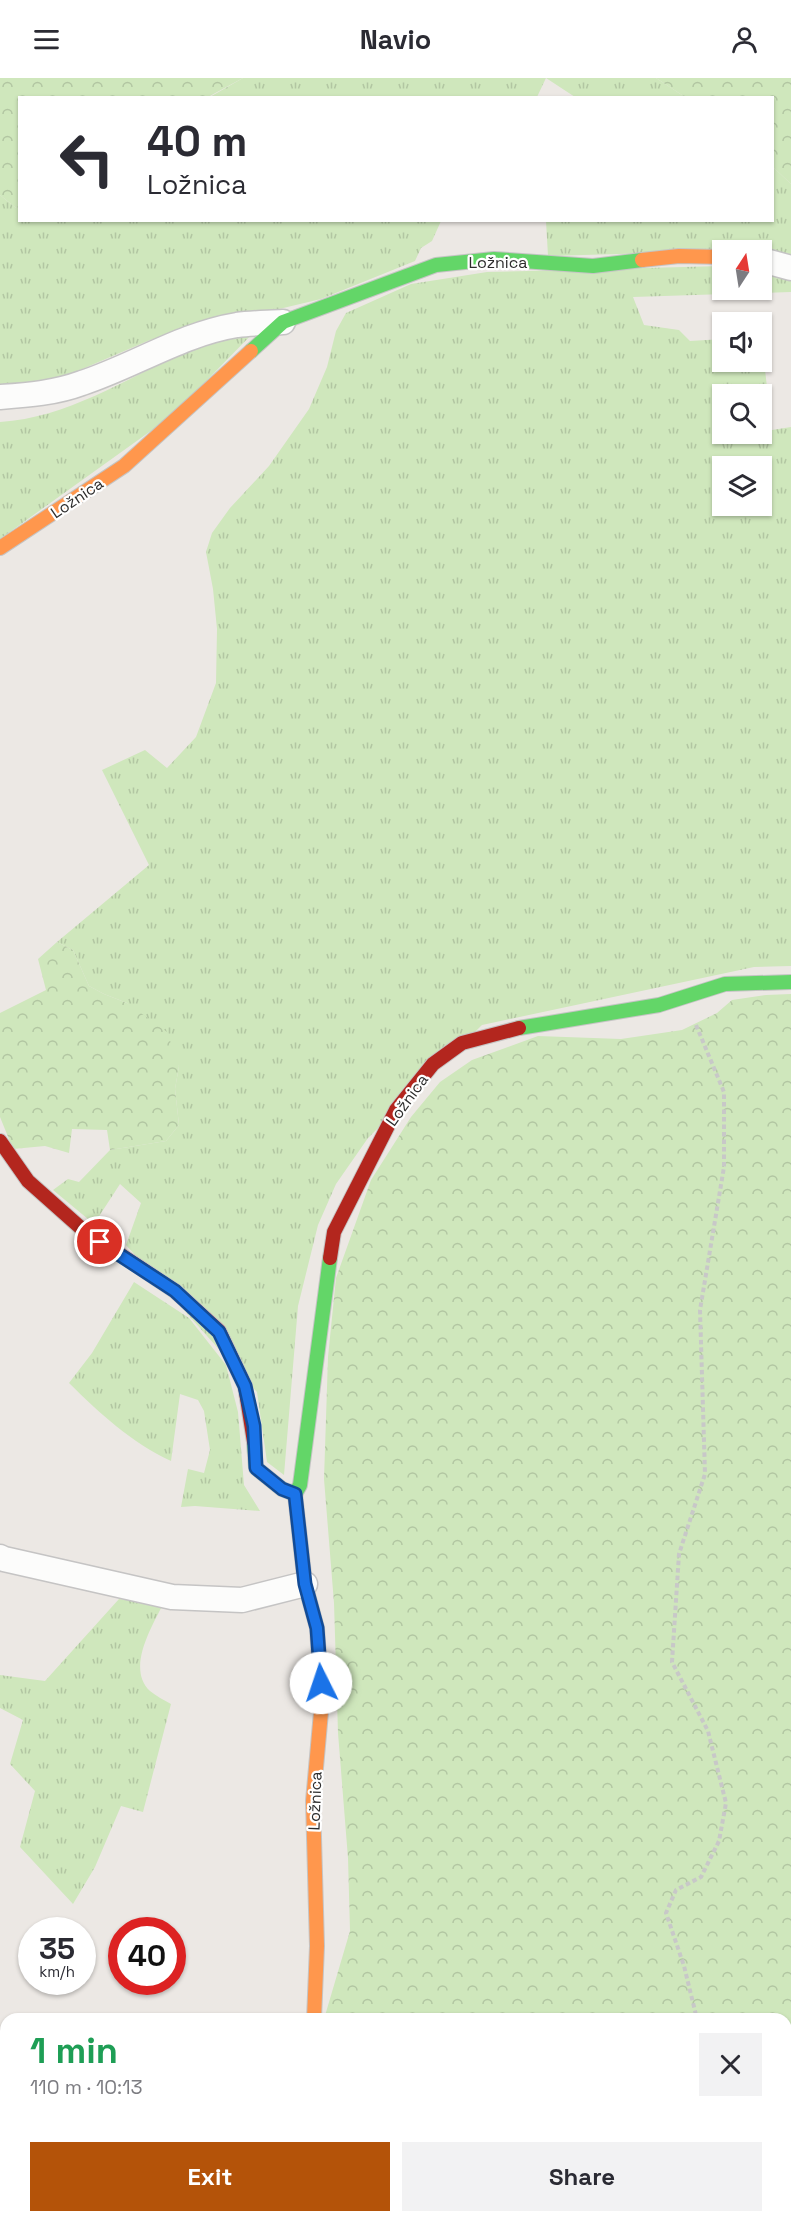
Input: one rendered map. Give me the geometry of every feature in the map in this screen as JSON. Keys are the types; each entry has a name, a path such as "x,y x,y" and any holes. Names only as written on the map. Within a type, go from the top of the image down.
{"street":[{"name":"Ložnica","path":"0,397 40,394 81,384 176,343 237,325 284,322 436,265 494,259 593,266 679,256 712,257"},
{"path":"772,263 791,268"},
{"name":"Ložnica","path":"0,548 124,466 284,322"},
{"name":"Ložnica","path":"314,2013 317,1946 313,1801 322,1701 317,1628 305,1584 295,1494 300,1485 334,1232 396,1110 434,1064 462,1043 514,1029 659,1005 725,984 791,982"},
{"path":"0,1142 28,1181 82,1229 175,1291 219,1332 245,1386 254,1426 256,1468 282,1489 295,1494"},
{"path":"0,1557 26,1565 172,1597 242,1600 305,1584"}],"path":[{"path":"684,997 724,1092 724,1167 700,1310 705,1474 679,1554 672,1662 708,1731 726,1803 719,1841 702,1877 676,1890 666,1913 684,1966 696,2013"}],"green space":[{"path":"0,78 243,78 210,96 18,96 18,208 0,195"},
{"path":"243,78 546,78 537,96 212,96"},
{"path":"546,78 656,78 683,96 573,96"},
{"path":"656,78 791,78 791,184 774,168 774,96 683,96"},
{"path":"774,168 791,184 791,262 772,254 772,240 712,240 712,251 548,256 546,222 774,222"},
{"path":"0,195 18,207 18,222 441,222 432,241 421,248 415,261 321,299 150,340 45,385 0,391"},
{"path":"712,266 712,294 633,297 644,325 679,330 690,341 712,340 712,372 765,372 767,384 712,384 712,444 772,444 772,430 791,427 791,966 754,967 482,1025 368,1138 336,1184 318,1225 298,1306 284,1475 267,1462 257,1392 126,1245 141,1203 120,1184 94,1224 53,1190 68,1179 79,1182 110,1150 166,1141 179,1125 175,1089 179,1066 127,1003 89,986 73,950 57,942 149,865 102,770 145,750 167,768 196,737 216,683 217,629 206,552 212,533 230,508 269,466 309,409 327,367 336,331 346,313 411,284 487,272"},
{"path":"772,274 791,278 791,292 772,293"},
{"path":"256,330 173,415 0,539 0,422 25,419 72,405 193,348"},
{"path":"57,942 73,950 89,986 127,1003 167,1032 179,1066 175,1089 179,1125 166,1141 110,1150 107,1130 72,1129 69,1153 45,1146 13,1149 0,1117 0,1013 46,990 38,959"},
{"path":"791,994 791,2013 326,2013 350,1931 348,1858 338,1733 334,1603 324,1479 328,1357 336,1278 371,1180 411,1117 440,1082 472,1060 538,1036 621,1039 682,1030 717,1013 732,1000"},
{"path":"134,1282 189,1318 226,1365 238,1412 244,1485 260,1511 181,1507 188,1469 204,1473 210,1450 204,1411 198,1400 180,1394 171,1461 143,1445 117,1426 69,1383 92,1353"},
{"path":"119,1599 163,1604 143,1648 140,1671 143,1682 150,1691 171,1704 143,1812 121,1806 95,1867 73,1904 20,1847 35,1791 10,1764 23,1720 0,1708 0,1675 45,1681"}],"traffic: fast":[{"path":"251,351 283,322 436,265 494,259 593,266 642,260"},
{"path":"519,1028 659,1005 725,984 791,982"},
{"path":"254,1442 256,1468 282,1489 295,1494 300,1485 330,1258"}],"traffic: slow":[{"path":"642,260 679,256 712,257"},
{"path":"0,548 124,466 251,351"},
{"path":"295,1494 305,1584 317,1628 322,1701 313,1801 317,1946 314,2013"}],"traffic: jam":[{"path":"330,1258 334,1232 396,1110 433,1064 462,1043 519,1028"},
{"path":"0,1141 28,1181 82,1229 175,1291 219,1331 245,1386 254,1442"}],"route":[{"path":"100,1242 175,1291 219,1332 245,1386 254,1426 256,1468 282,1489 295,1494 305,1584 317,1628 321,1683"}]}
